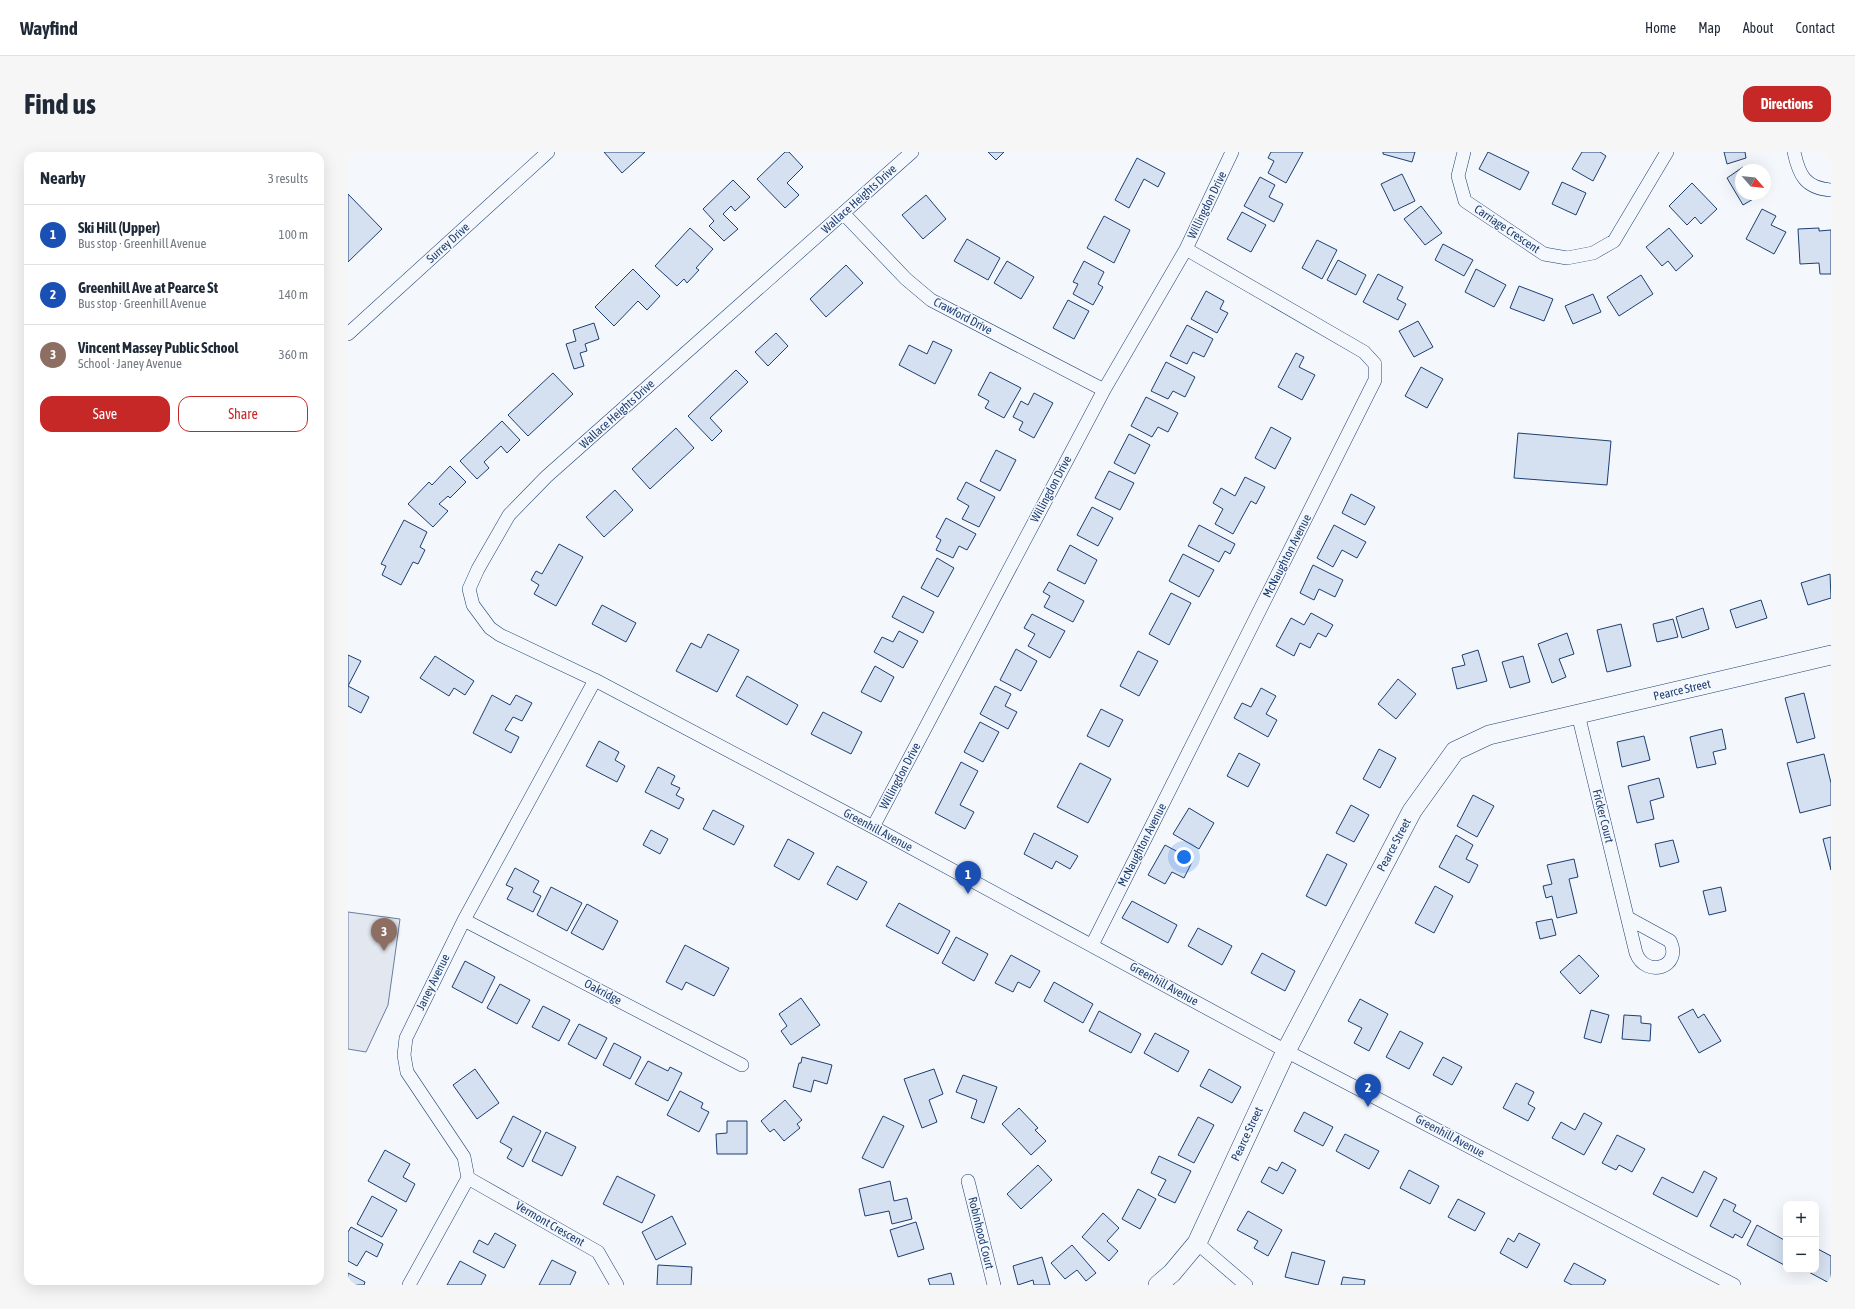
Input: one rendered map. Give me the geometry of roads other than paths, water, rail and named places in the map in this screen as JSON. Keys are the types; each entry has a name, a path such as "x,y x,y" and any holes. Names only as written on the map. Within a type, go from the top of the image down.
{"street":[{"name":"Surrey Drive","path":"348,334 548,152"},
{"name":"Wallace Heights Drive","path":"595,680 500,635 490,628 472,605 469,589 478,569 510,515 546,477 912,152"},
{"name":"Willingdon Drive","path":"873,827 1104,390 1186,248 1232,152"},
{"name":"Carriage Crescent","path":"1464,152 1458,176 1465,201 1544,254 1567,258 1593,253 1614,241 1667,152"},
{"path":"1794,152 1798,170 1807,183 1831,190"},
{"name":"Crawford Drive","path":"843,213 906,279 931,300 1104,390"},
{"name":"McNaughton Avenue","path":"1092,945 1375,380 1375,364 1364,352 1186,248"},
{"name":"Pearce Street","path":"1158,1285 1172,1273 1196,1243 1286,1051 1412,811 1455,751 1490,735 1831,655"},
{"name":"Greenhill Avenue","path":"595,680 873,827 1286,1051 1734,1285"},
{"name":"Janey Avenue","path":"468,1178 464,1157 407,1072 404,1056 406,1038 464,920 595,680"},
{"name":"Fricker Court","path":"1578,714 1628,918"},
{"name":"Oakridge","path":"464,920 742,1065"},
{"path":"409,1285 468,1178"},
{"name":"Vermont Crescent","path":"468,1178 598,1252 617,1285"},
{"name":"Robinhood Court","path":"968,1181 994,1285"},
{"path":"1196,1243 1246,1285"}],"place":[{"name":"Ski Hill (Upper)","path":"968,894"},
{"name":"Vincent Massey Public School","path":"384,951"},
{"name":"Greenhill Ave at Pearce St","path":"1368,1107"}]}
